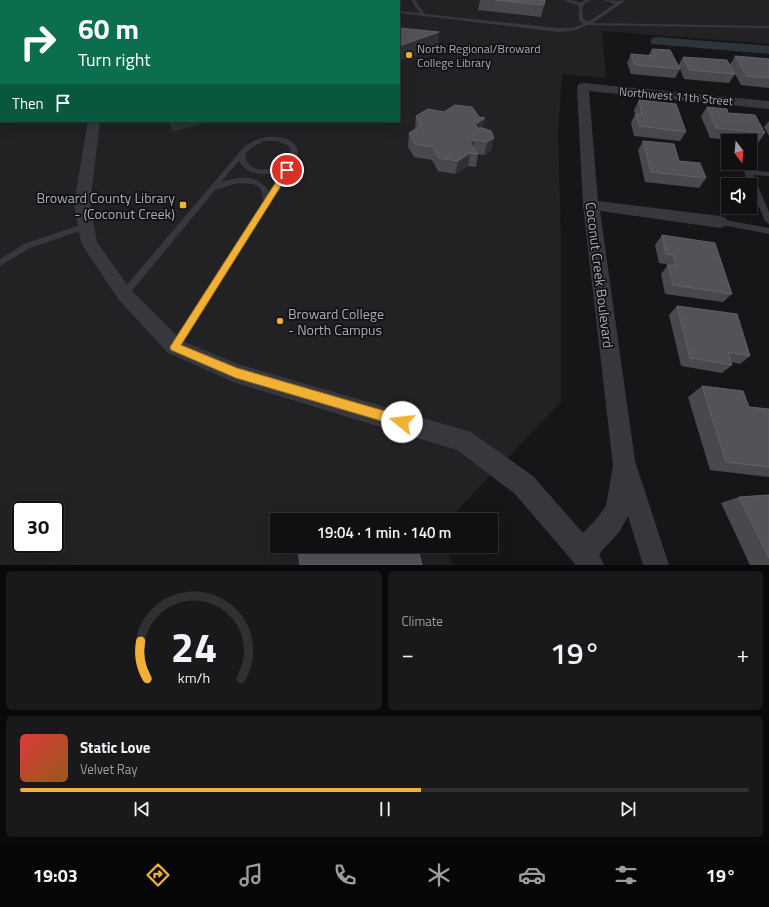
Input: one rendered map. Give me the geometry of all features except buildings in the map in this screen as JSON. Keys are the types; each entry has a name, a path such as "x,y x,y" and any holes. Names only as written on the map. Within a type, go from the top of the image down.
{"street":[{"name":"Northwest 11th Street","path":"583,87 769,105"},
{"name":"Coconut Creek Boulevard","path":"583,87 591,205 623,462 621,495 617,511 587,558"},
{"path":"94,122 82,204 89,243 124,294 175,347 236,373 463,440 524,485 587,558"},
{"path":"591,205 720,222"},
{"name":"Coconut Creek Boulevard","path":"623,462 656,565"}],"lane":[{"path":"413,0 424,15"},
{"path":"566,0 581,5"},
{"path":"581,5 589,0"},
{"path":"605,0 622,2"},
{"path":"588,24 595,18 622,2"},
{"path":"581,5 580,9 582,20 588,24"},
{"path":"400,12 558,30 573,29 588,24 727,25 769,27"},
{"path":"124,294 246,148 255,142 266,139 277,139 291,144 295,149 296,154 293,160 175,347"},
{"path":"241,154 241,162 246,168 255,172 277,170 287,166 293,160"},
{"path":"769,174 748,172 769,221"},
{"path":"212,188 240,180 252,181 262,185 267,193 267,202"},
{"path":"720,222 769,231"},
{"path":"0,263 27,246 86,226"}],"shaded area":[{"name":"Broward College - North Campus","path":"400,0 769,0 769,44 602,31 606,78 562,74 558,132 561,240 561,402 455,513 270,513 270,553 448,553 452,565 0,565 0,122 400,122"}],"waterway":[{"path":"657,41 769,50"}],"place":[{"name":"North Regional/Broward College Library","path":"409,55"},
{"name":"Broward County Library - (Coconut Creek)","path":"183,205"},
{"name":"Broward College - North Campus","path":"280,321"}],"route":[{"path":"287,170 175,347 236,373 402,422"}]}
